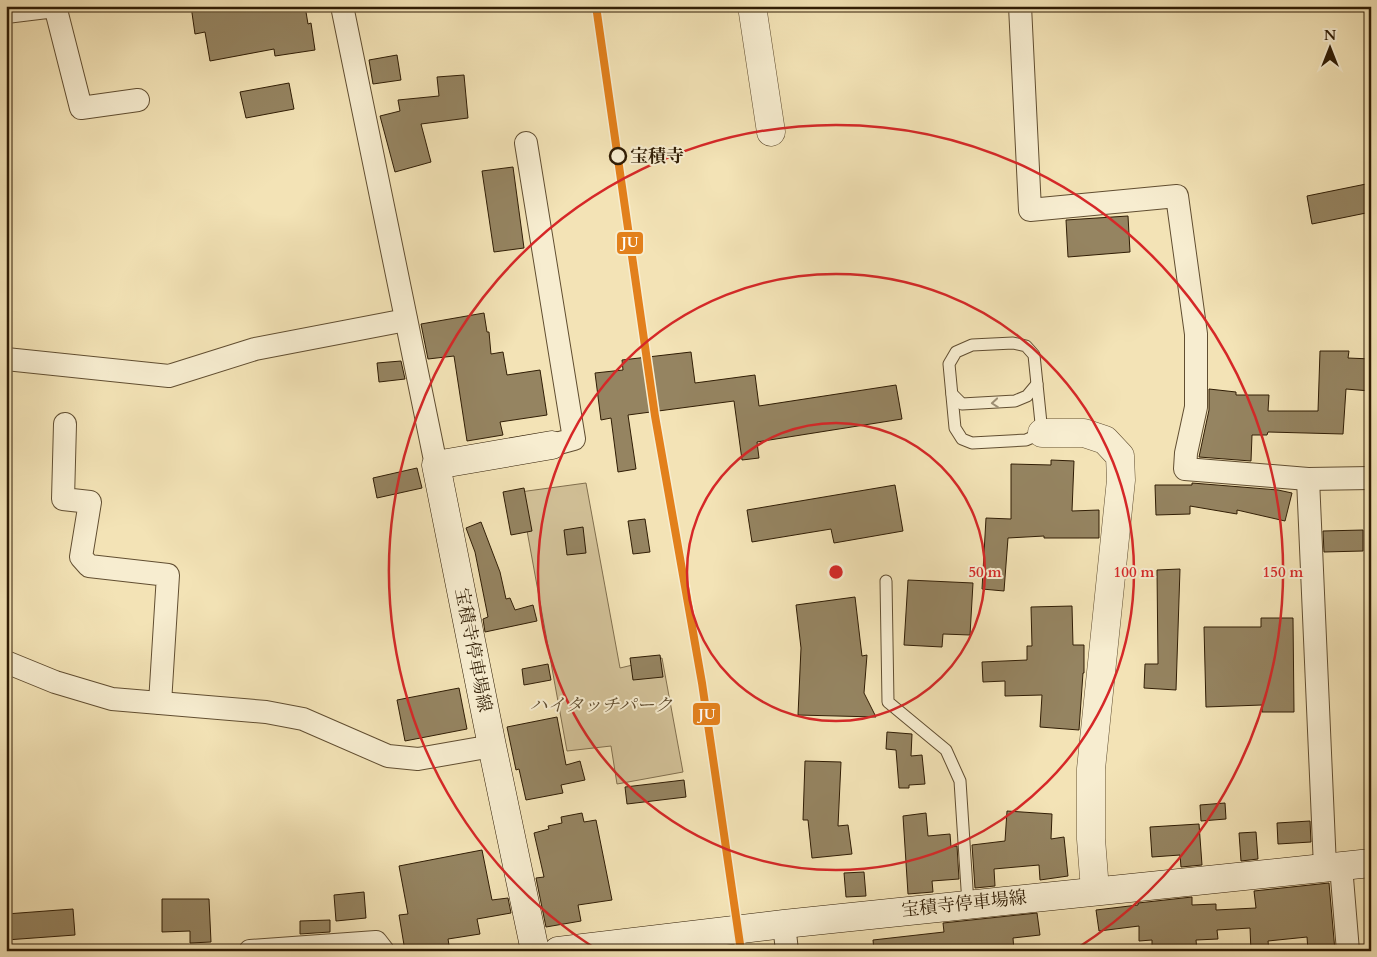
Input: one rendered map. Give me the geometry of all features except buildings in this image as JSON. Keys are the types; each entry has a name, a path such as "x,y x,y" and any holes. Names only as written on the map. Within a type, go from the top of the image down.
{"main road":[{"path":"752,6 771,132"},
{"path":"1042,432 1084,433 1105,440 1120,456 1121,480 1091,769 1091,839 1095,890"},
{"path":"436,465 552,445"},
{"name":"宝積寺停車場線","path":"436,465 535,951"},
{"name":"宝積寺停車場線","path":"558,951 784,924 1371,862"}],"street":[{"path":"6,12 55,6 81,108 138,100"},
{"path":"342,6 436,465"},
{"path":"1020,6 1030,210 1177,196 1196,334 1196,407 1186,453 1185,468 1308,479 1371,478"},
{"path":"526,143 574,439 552,445"},
{"path":"6,359 169,376 255,348 406,320"},
{"path":"65,424 63,499 90,502 81,557 89,566 168,575 160,703"},
{"path":"1308,479 1333,866 1348,951"},
{"path":"6,662 55,682 112,699 266,712 303,719 388,756 418,759 492,746"},
{"path":"784,924 788,951"},
{"path":"250,951 376,942 383,951"}],"lane":[{"path":"1013,343 1026,346 1034,354 1042,432 1026,440 972,443 962,439 955,428 952,394 949,364 956,352 972,345 1013,343"},
{"path":"952,394 962,404 1016,401 1027,396 1037,384"},
{"path":"886,581 888,702 946,750 960,781 968,904"}],"green space":[{"name":"ハイタッチパーク","path":"586,483 620,668 662,658 683,772 617,784 611,746 567,751 520,492"}],"transit line":[{"name":"JU","path":"596,6 655,416 702,683 741,951"}],"place":[{"name":"宝積寺","path":"618,156"}]}
